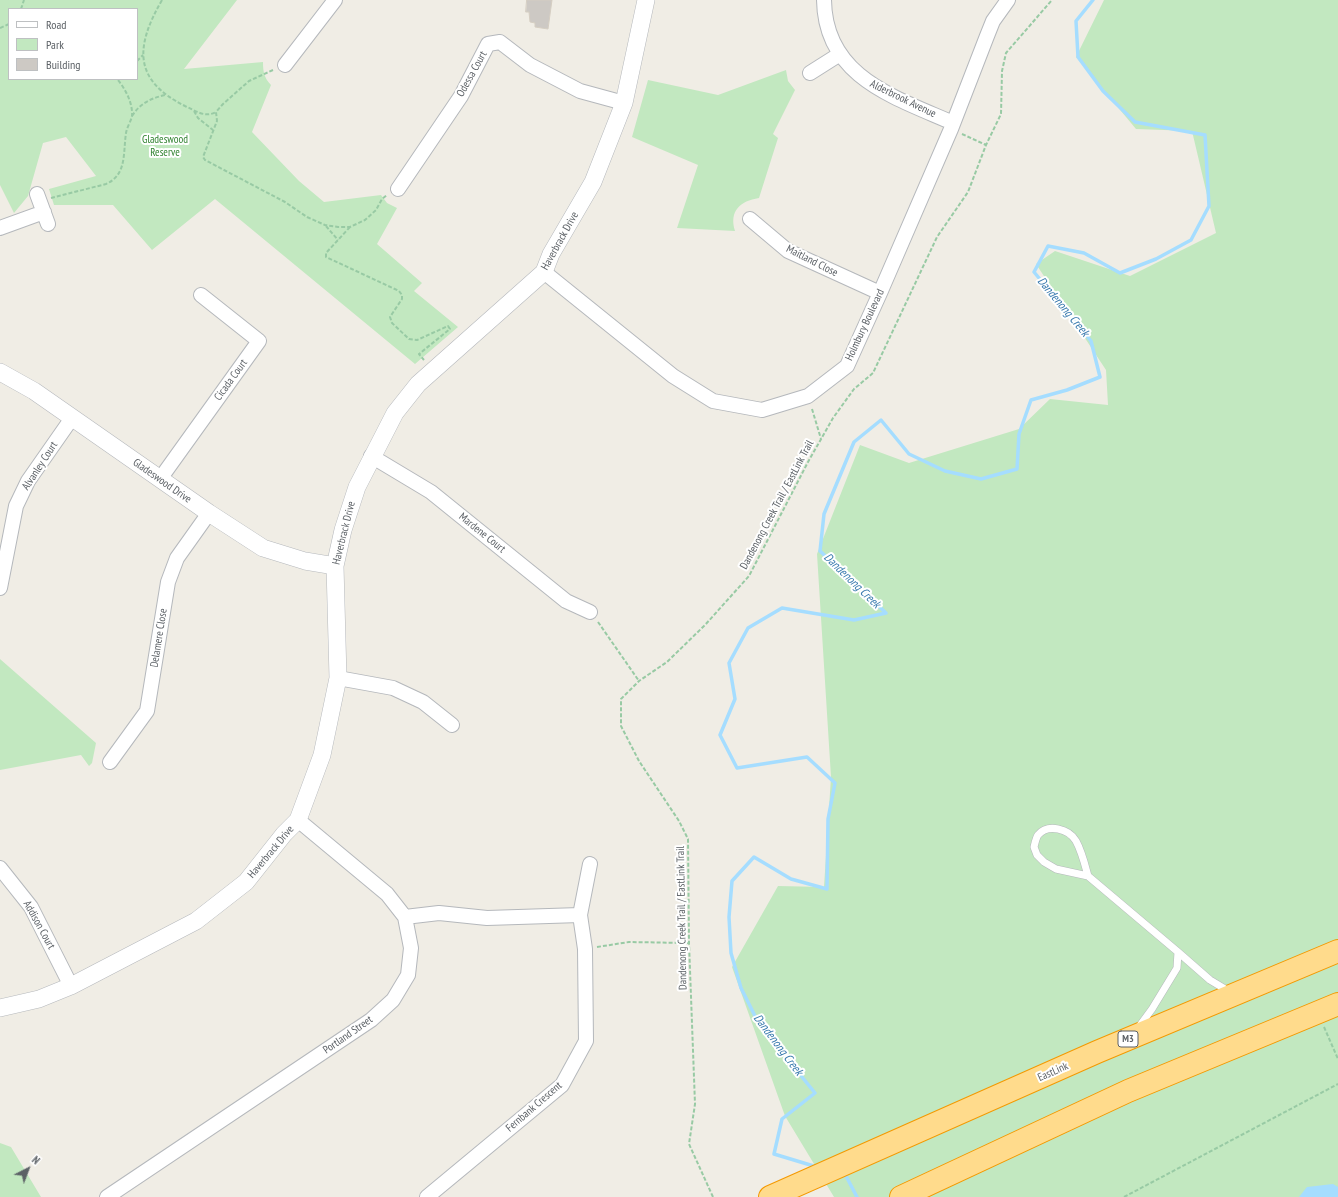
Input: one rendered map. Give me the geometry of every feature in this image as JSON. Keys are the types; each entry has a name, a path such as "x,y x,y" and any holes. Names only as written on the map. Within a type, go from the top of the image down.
{"highway":[{"name":"EastLink","path":"770,1197 1129,1039 1338,951"},
{"path":"901,1197 1128,1091 1328,1008"}],"street":[{"path":"285,64 336,0"},
{"name":"Haverbrack Drive","path":"0,1008 39,999 71,986 196,921 246,882 284,834 298,820 322,755 338,678 335,566 343,530 357,487 371,456 394,413 418,384 544,272 551,254 593,182 624,103 646,0"},
{"name":"Alderbrook Avenue","path":"824,0 829,29 840,54 855,72 873,86 952,126"},
{"name":"Holmbury Boulevard","path":"544,272 673,376 713,401 762,410 808,396 847,366 952,126 987,36 994,21 1008,0"},
{"name":"Odessa Court","path":"398,189 460,96 488,44 500,42 530,65 580,91 624,103"},
{"path":"810,72 840,54"},
{"path":"0,228 42,208"},
{"name":"Maitland Close","path":"750,220 788,251 880,293"},
{"name":"Cicada Court","path":"160,479 259,341 201,295"},
{"name":"Gladeswood Drive","path":"0,372 34,391 209,513 263,548 305,561 335,566"},
{"name":"Alvanley Court","path":"0,588 16,506 28,481 72,418"},
{"name":"Mardene Court","path":"371,456 431,492 566,601 590,612"},
{"name":"Delamere Close","path":"110,762 147,711 168,582 177,558 209,513"},
{"path":"338,678 393,688 423,702 452,725"},
{"name":"Portland Street","path":"107,1197 371,1020 393,1000 408,975 411,948 405,917 387,894 298,820"},
{"name":"Fernbank Crescent","path":"427,1197 562,1085 586,1041 585,949 580,915 590,864"},
{"name":"Addison Court","path":"0,868 31,907 71,986"},
{"path":"405,917 439,913 487,918 580,915"}],"lane":[{"path":"1088,876 1075,840 1068,833 1059,829 1051,829 1043,831 1038,836 1034,847 1037,855 1044,862 1056,869 1088,876 1210,980 1234,995"},
{"path":"1129,1039 1152,1009 1177,968 1178,952"}],"path":[{"path":"162,0 146,33 143,55 144,62 149,76 157,88 165,95 193,110 201,114 210,115 216,112 235,91 249,81 285,64"},
{"name":"Dandenong Creek Trail / EastLink Trail","path":"714,1197 689,1144 695,1104 689,943 688,839 679,821 639,761 621,726 621,700 639,681 668,662 705,626 749,576 833,418 854,389 873,373 937,237 968,192 986,145 1001,114 1002,71 1006,53 1052,0"},
{"path":"138,60 143,55"},
{"path":"118,80 128,97 132,116"},
{"path":"42,208 114,180 119,173 124,159 127,127 132,116 136,110 146,102 165,95"},
{"path":"193,110 198,118 213,130"},
{"path":"216,112 217,121 203,157 205,160 325,225 350,227"},
{"path":"952,126 986,145"},
{"path":"398,189 382,199 376,210 365,220 350,227 326,253 326,257 399,291 402,295 402,299 390,317 392,323 409,338 418,340 448,326 450,329 419,354 433,370"},
{"path":"325,225 338,240"},
{"path":"808,396 821,439"},
{"path":"590,612 639,681"},
{"path":"585,949 629,942 689,943"},
{"path":"1328,1008 1338,1058"},
{"path":"1124,1197 1338,1084"}],"green space":[{"name":"Gladeswood Reserve","path":"0,0 237,0 184,69 263,62 264,74 271,85 252,132 299,181 324,202 381,195 387,203 397,208 377,244 422,283 414,291 458,327 415,364 215,199 152,250 113,205 54,205 49,189 96,176 66,137 43,143 28,196 14,213 0,185"},
{"path":"1104,0 1338,0 1338,1197 834,1197 785,1116 732,967 778,886 824,887 831,777 817,554 860,445 909,463 1019,429 1050,399 1108,405 1106,370 1036,264 1055,251 1130,276 1216,233 1192,131 1136,129 1076,57"},
{"path":"786,70 788,81 795,90 773,134 778,138 759,198 752,199 741,204 738,208 734,218 735,231 677,228 698,165 632,137 648,80 718,95"},
{"path":"0,659 96,743 92,763 89,766 81,755 0,770"},
{"path":"0,1143 11,1147 41,1197 0,1197"}],"water":[{"path":"1333,1184 1338,1187 1338,1197 1299,1197 1307,1187"}],"building":[{"path":"527,0 552,0 548,29 535,27 535,23 530,22 529,12 526,12"}],"waterway":[{"name":"Dandenong Creek","path":"817,1167 774,1154 782,1119 815,1093 759,1024 741,988 731,953 729,917 732,881 754,857 791,879 827,889 828,819 835,783 807,757 737,768 720,735 735,699 729,663 748,628 782,608 854,620 886,613 820,551 824,514 854,442 881,420 909,454 945,471 981,479 1017,469 1019,434 1031,400 1067,390 1100,377 1091,341 1034,272 1048,246 1084,253 1120,273 1156,259 1191,240 1209,206 1205,135 1135,122 1103,91 1078,57 1076,21 1093,0"},
{"name":"Dandenong Creek","path":"842,1175 846,1176 857,1197"}]}
